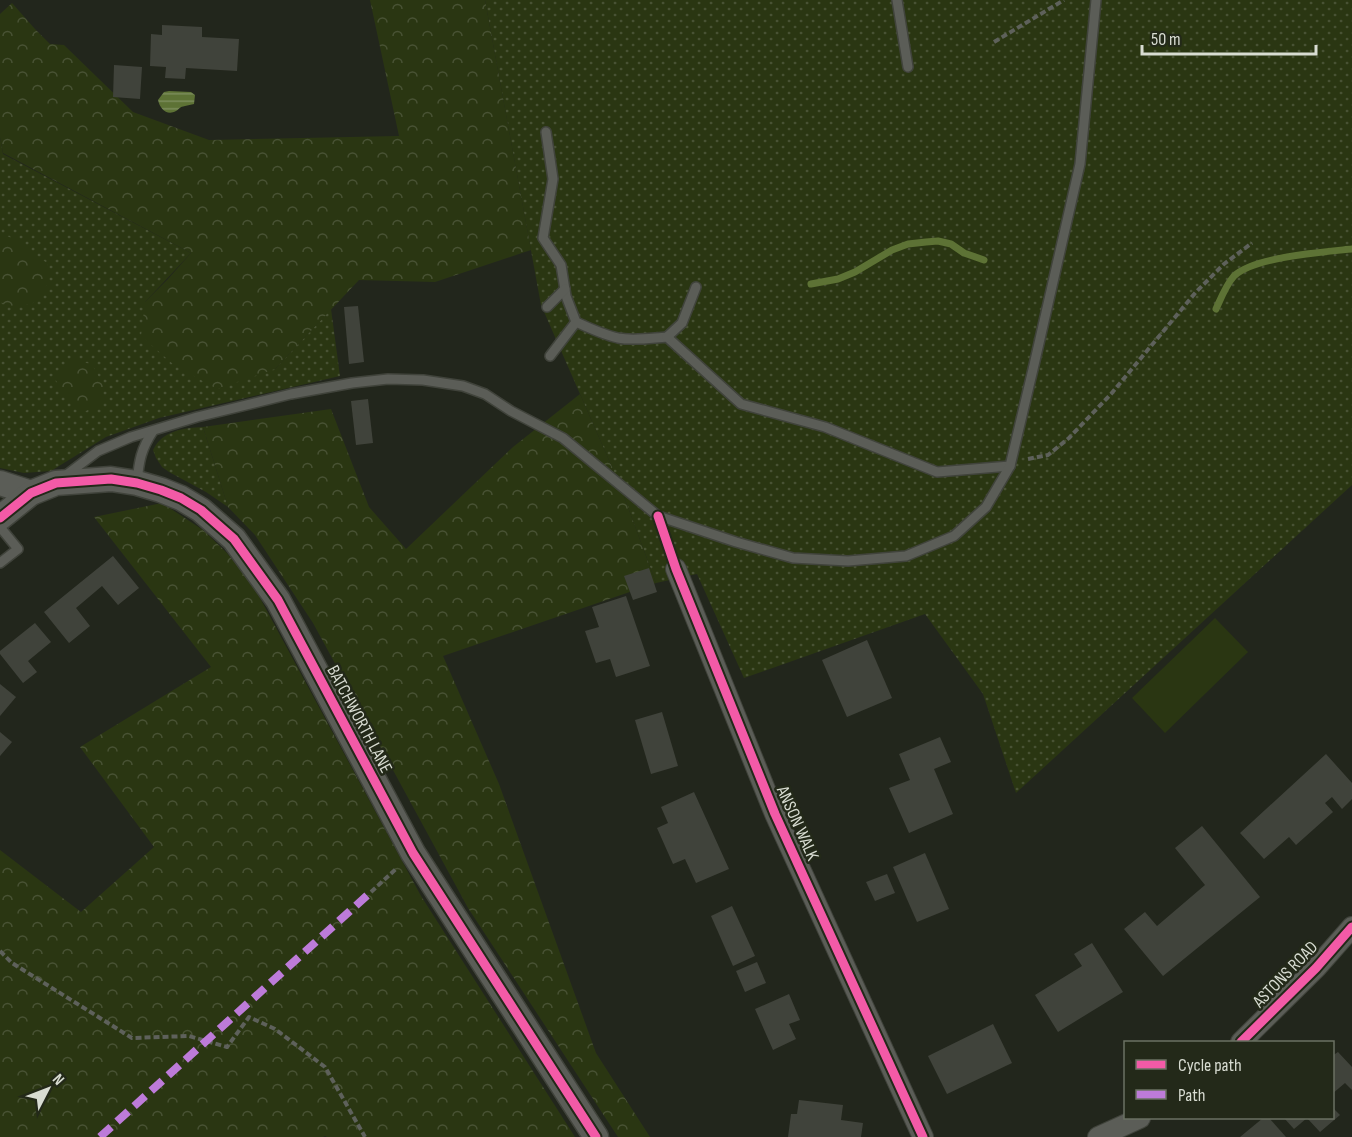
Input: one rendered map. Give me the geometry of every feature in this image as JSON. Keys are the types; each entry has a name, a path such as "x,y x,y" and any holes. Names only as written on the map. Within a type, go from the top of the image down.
{"street":[{"name":"BATCHWORTH LANE","path":"0,518 31,493 56,483 111,479 137,483 180,498 201,510 234,539 278,600 413,853 596,1137"},
{"path":"0,483 31,493"},
{"name":"ANSON WALK","path":"676,568 775,814 923,1137"},
{"name":"ASTONS ROAD","path":"1242,1041 1316,968 1352,927"},
{"path":"1098,1137 1138,1119"}],"lane":[{"path":"897,0 908,67"},
{"path":"56,483 98,451 131,437 197,417 291,394 352,383 388,379 423,380 463,386 485,394 511,411 563,438 658,516 736,542 793,558 848,561 906,556 954,536 986,507 1010,466 1080,164 1096,0"},
{"path":"546,132 553,179 543,238 561,265 565,289 576,322 619,338 670,340 741,404 825,426 937,472 1010,466"},
{"path":"670,340 682,322 696,287"},
{"path":"547,307 565,289"},
{"path":"550,356 576,322"},
{"path":"137,483 139,459 145,442 153,431"},
{"path":"0,526 18,549 0,563"}],"path":[{"path":"994,42 1064,0"},
{"path":"1013,454 1029,459 1048,455 1069,438 1110,394 1196,292 1224,264 1252,243"},
{"path":"371,892 413,853"},
{"path":"0,951 12,963 132,1038 189,1036 227,1047 249,1017 275,1029 325,1067 365,1137"}],"green space":[{"path":"370,0 485,0 531,250 435,282 359,280 275,369 217,389 174,365 141,336 145,302 191,253 3,153 0,137 0,14 12,3 50,44 64,45 133,112 209,140 399,136"},
{"path":"485,0 1352,0 1352,485 1016,793 983,694 925,614 744,678 697,574 656,583 619,483 541,305"},
{"path":"0,137 3,154 191,253 145,302 275,369 331,309 340,376 159,418 106,437 51,471 24,473 0,468"},
{"path":"0,233 14,239 47,263 48,284 32,304 6,306 0,301"},
{"path":"70,360 92,364 104,387 101,403 86,411 72,406 55,379"},
{"path":"580,394 619,483 656,583 443,656 499,784 596,1053 650,1137 618,1137 468,908 313,623 255,535 228,507 203,427 331,409 369,507 406,549 513,447"},
{"path":"203,427 228,507 162,467 153,450 157,443 168,434 181,429"},
{"path":"162,503 203,530 227,553 254,587 421,896 575,1137 0,1137 0,850 81,912 154,847 80,747 211,667 94,517"},
{"path":"1215,618 1248,652 1165,733 1132,698"}],"shaded area":[{"path":"164,92 191,92 195,95 194,104 170,113 167,112 162,109 158,100"}],"building":[{"path":"162,25 202,27 202,37 239,39 237,71 186,68 185,79 165,78 166,67 150,66 151,34 162,35"},
{"path":"114,65 142,67 140,99 113,97"},
{"path":"358,306 364,362 349,364 344,307"},
{"path":"368,399 373,443 356,445 351,401"},
{"path":"113,556 139,588 118,605 102,586 76,608 90,626 69,643 44,612"},
{"path":"649,568 657,592 633,600 624,576"},
{"path":"626,596 650,666 616,677 610,659 596,663 585,631 599,627 592,607"},
{"path":"35,623 51,642 28,661 37,672 23,683 0,651"},
{"path":"867,640 892,698 847,717 822,660"},
{"path":"0,684 16,697 0,716"},
{"path":"662,712 678,766 651,774 635,720"},
{"path":"0,732 12,742 0,756"},
{"path":"940,737 951,762 934,769 953,814 909,833 889,788 910,780 899,754"},
{"path":"1326,754 1352,783 1352,799 1342,809 1332,797 1325,803 1333,812 1296,845 1289,837 1264,859 1240,833"},
{"path":"694,792 729,869 696,883 685,859 673,864 657,828 668,823 661,807"},
{"path":"1202,826 1260,897 1163,976 1124,929 1145,912 1157,926 1205,885 1175,848"},
{"path":"925,853 949,909 917,922 893,867"},
{"path":"887,874 895,893 875,901 866,882"},
{"path":"732,906 755,956 733,966 711,916"},
{"path":"1092,943 1123,992 1058,1032 1035,995 1082,966 1074,954"},
{"path":"757,962 766,983 745,992 736,971"},
{"path":"789,994 800,1020 789,1024 796,1039 773,1050 755,1009"},
{"path":"993,1024 1012,1063 947,1094 928,1056"},
{"path":"1338,1052 1352,1067 1352,1090 1345,1083 1334,1092 1334,1055"},
{"path":"799,1100 843,1105 841,1120 863,1123 861,1137 788,1137 791,1114 797,1114"},
{"path":"1334,1109 1340,1115 1320,1132 1308,1119 1334,1119"},
{"path":"1262,1119 1270,1119 1286,1137 1240,1137"},
{"path":"1285,1119 1306,1119 1294,1129"}],"waterway":[{"path":"811,284 838,279 855,272 892,250 908,244 938,241 951,244 964,253 984,260"},
{"path":"1216,309 1234,276 1257,264 1290,256 1352,249"}],"marked path":[{"path":"100,1137 371,892"}],"cycle path":[{"path":"0,518 31,493 56,483 111,479 137,483 181,498 201,510 234,539 278,600 413,853 596,1137"},
{"path":"658,516 676,569 775,814 923,1137"},
{"path":"1242,1041 1316,968 1352,927"}]}
